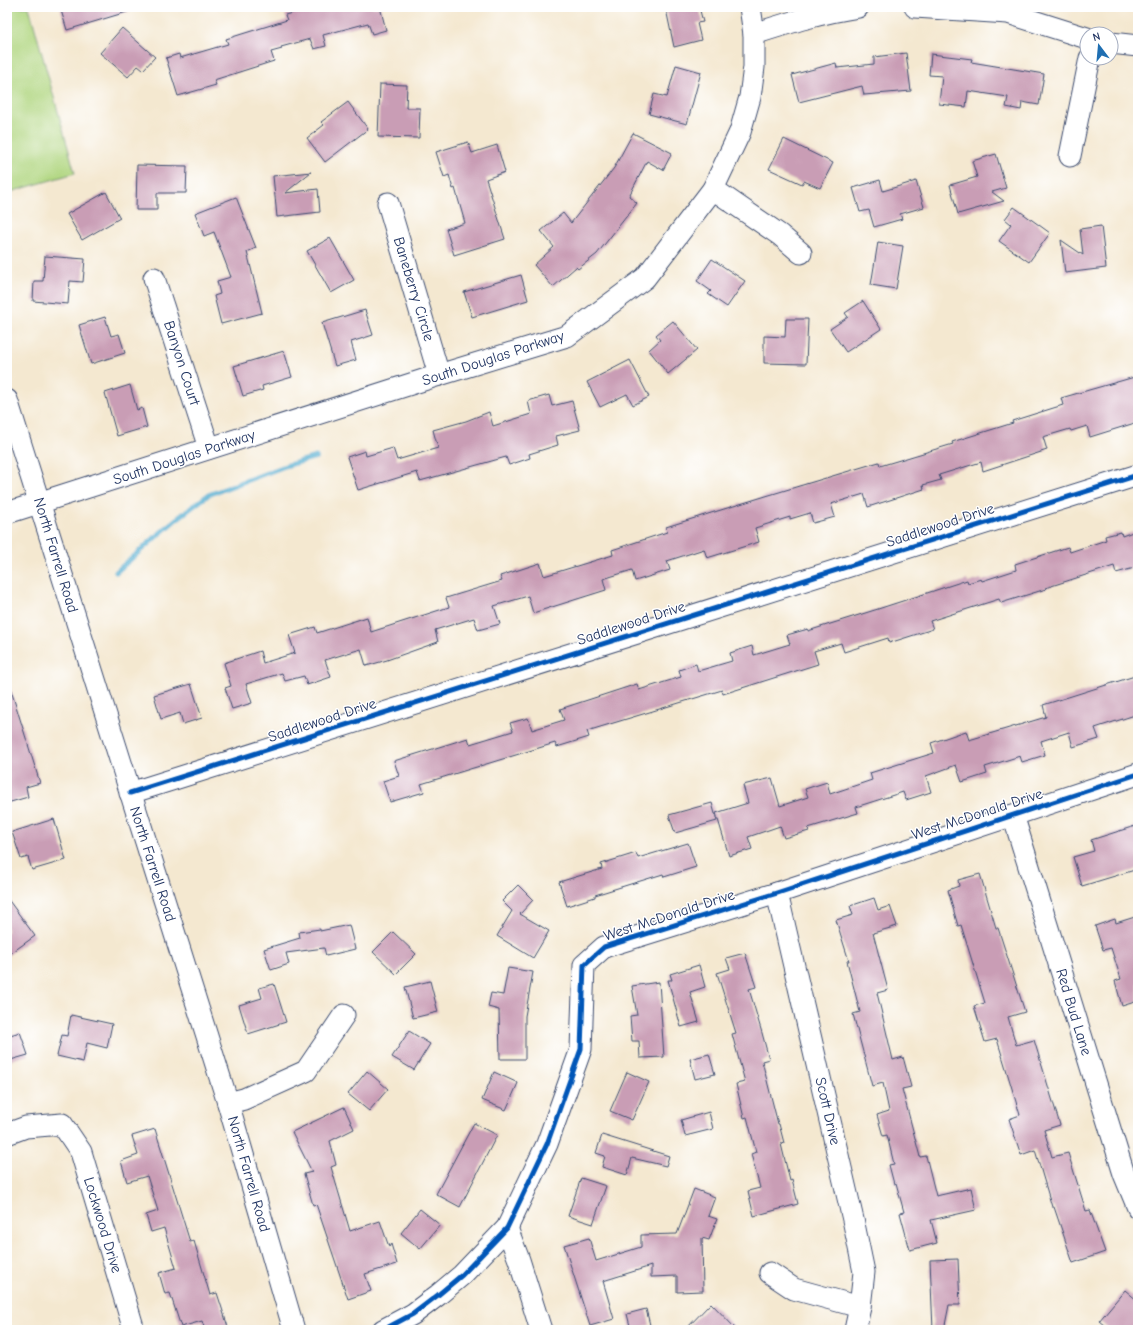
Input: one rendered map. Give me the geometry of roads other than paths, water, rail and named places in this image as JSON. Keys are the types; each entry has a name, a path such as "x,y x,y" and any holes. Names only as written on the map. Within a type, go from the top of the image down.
{"street":[{"name":"South Douglas Parkway","path":"7,513 40,504 209,448 439,375 567,336 645,278 713,189 740,132 750,97 754,68 754,34 750,7"},
{"path":"754,34 800,19 858,7"},
{"path":"915,7 1008,13 1079,35"},
{"path":"1119,44 1138,46"},
{"path":"1070,156 1088,66"},
{"path":"713,189 780,235 801,253"},
{"name":"Baneberry Circle","path":"388,203 439,375"},
{"name":"Banyon Court","path":"154,278 209,448"},
{"name":"North Farrell Road","path":"7,400 228,1103 294,1330"},
{"name":"Saddlewood Drive","path":"130,793 1138,475"},
{"name":"West McDonald Drive","path":"384,1330 413,1314 438,1295 462,1275 507,1228 547,1144 581,1049 584,966 604,947 777,893 1138,774"},
{"name":"Red Bud Lane","path":"1013,814 1124,1174 1138,1208"},
{"name":"Scott Drive","path":"777,893 864,1272 856,1330"},
{"path":"228,1103 244,1099 306,1071 344,1015"},
{"name":"Lockwood Drive","path":"7,1134 26,1127 62,1124 81,1152 134,1330"},
{"path":"507,1228 519,1260 541,1330"},
{"path":"770,1273 794,1288 860,1307"}],"waterway":[{"path":"116,572 174,521 208,495 285,466 316,457"}]}
